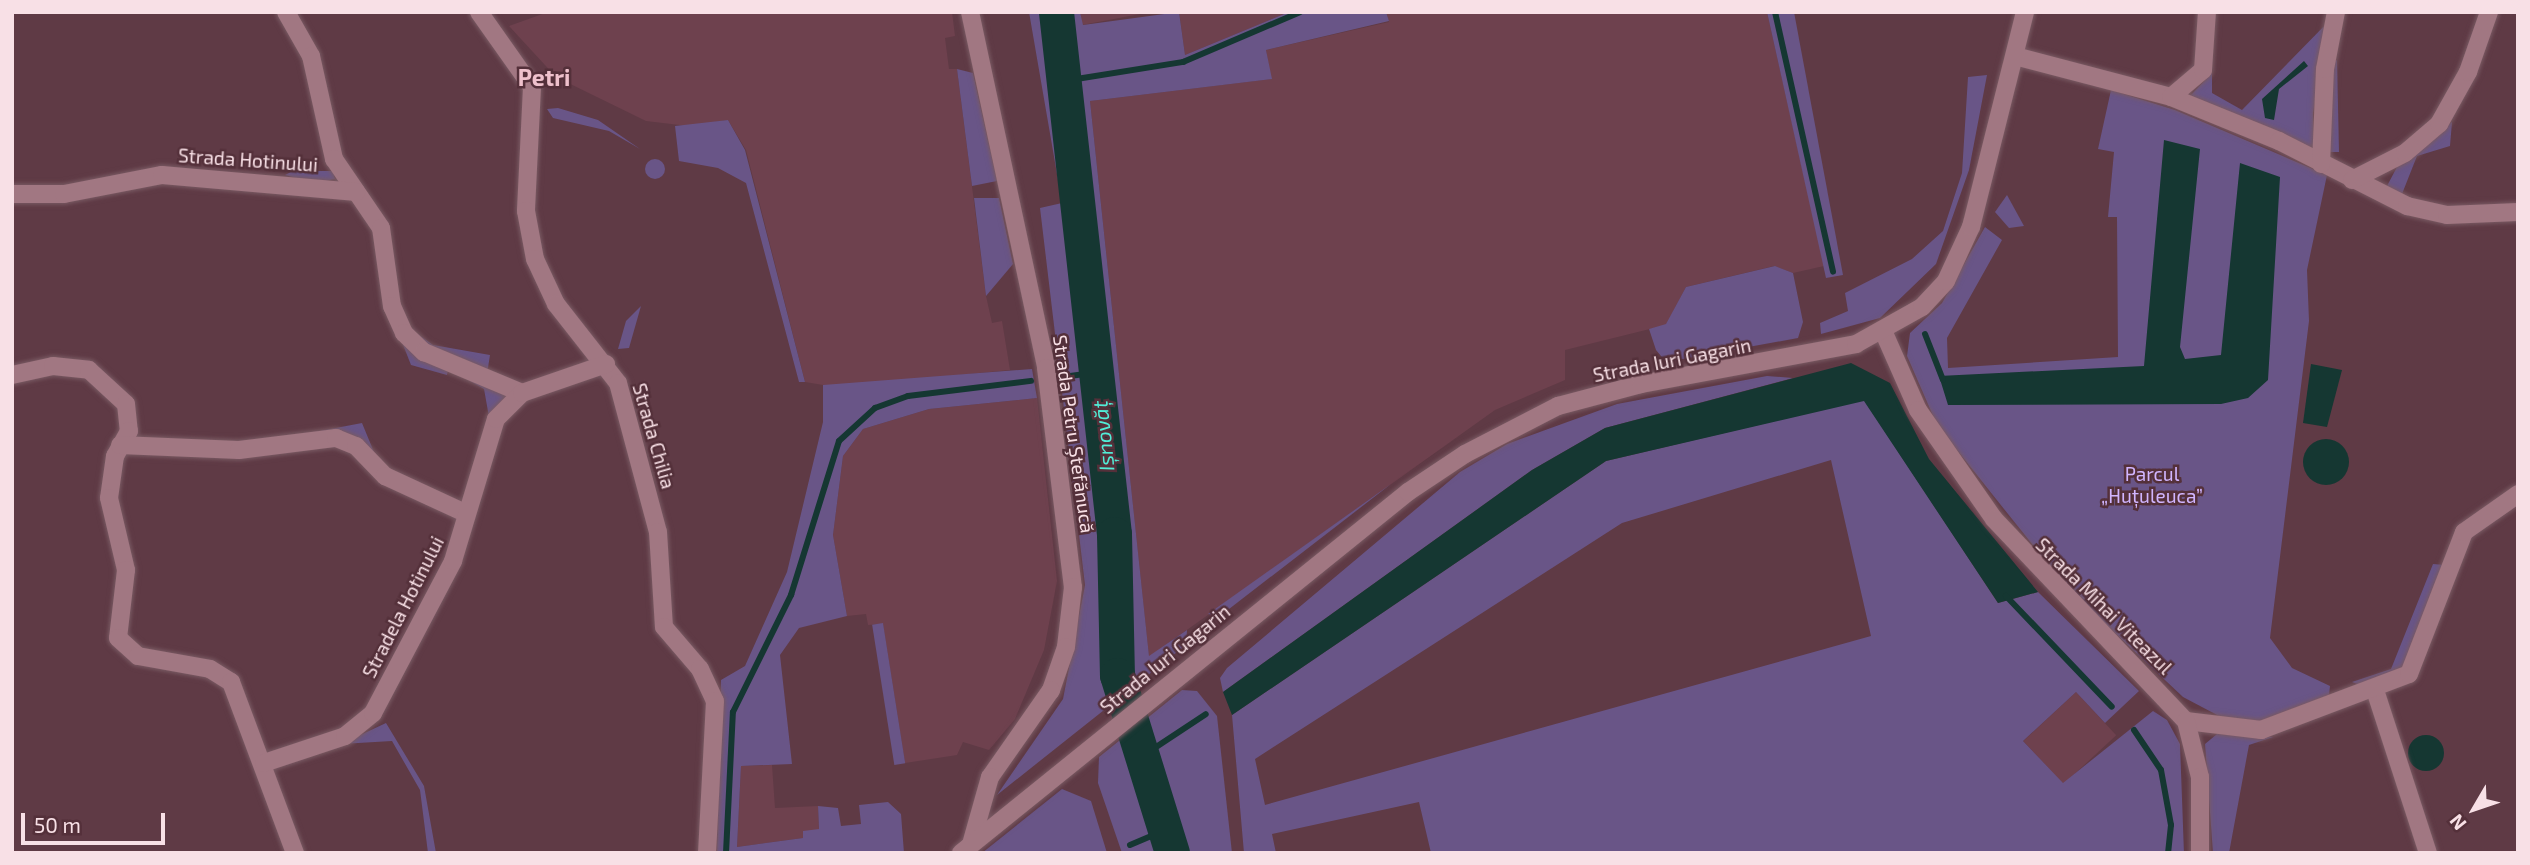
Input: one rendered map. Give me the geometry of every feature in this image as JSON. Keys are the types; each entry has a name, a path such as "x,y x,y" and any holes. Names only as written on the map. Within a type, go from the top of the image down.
{"street":[{"name":"Strada Hotinului","path":"286,12 311,56 334,159 380,228 392,306 404,333 424,352 522,393"},
{"name":"Strada Chilia","path":"479,12 531,87 527,211 535,259 556,304 606,364 628,408 658,532 664,627 700,669 715,701 707,853"},
{"name":"Strada Petru Ştefănucă","path":"966,848 990,777 1051,690 1066,647 1073,587 1045,368 970,12"},
{"name":"Strada Iuri Gagarin","path":"966,848 1408,492 1528,419 1600,394 1818,354 1884,333 1935,296 1956,260 2025,12"},
{"path":"2171,97 2203,70 2207,12"},
{"path":"2321,164 2324,81 2336,12"},
{"path":"2352,180 2405,153 2439,124 2468,72 2489,12"},
{"path":"2015,55 2171,97 2407,206 2447,215 2518,212"},
{"name":"Strada Hotinului","path":"12,194 64,194 162,175 356,191"},
{"name":"Strada Mihai Viteazul","path":"1884,333 1918,410 1994,519 2186,721 2200,778 2200,853"},
{"path":"120,445 239,450 336,438 356,446 385,476 465,513 496,419 522,393 606,364"},
{"path":"12,375 72,366 106,381 129,416 109,498 126,570 118,638 138,656 225,676 236,688 295,853"},
{"path":"2186,721 2261,730 2375,690 2409,674 2464,532 2518,494"},
{"name":"Stradela Hotinului","path":"264,764 345,736 373,713 453,561 465,513"},
{"path":"2375,690 2428,853"}],"shaded area":[{"path":"548,12 952,12 955,36 945,38 949,69 957,69 986,296 992,323 1002,321 1010,370 835,387 805,382 746,150 728,120 688,126 646,121 556,77 509,26"},
{"path":"1080,12 1151,12 1082,25"},
{"path":"1179,12 1289,12 1185,55"},
{"path":"1386,12 1767,12 1824,266 1793,273 1774,266 1686,287 1666,325 1565,350 1565,380 1495,410 1149,657 1090,101 1271,79 1266,50 1389,22"},
{"path":"2304,61 2308,66 2279,89 2274,120 2265,118 2262,99"},
{"path":"2164,140 2200,149 2180,347 2185,359 2221,355 2240,163 2280,177 2268,380 2248,398 2221,404 1948,405 1939,376 2144,366"},
{"path":"1851,363 1890,383 1929,459 2038,592 1998,603 1864,401 1606,461 1232,715 1223,692 1532,470 1605,428"},
{"path":"2311,364 2342,370 2327,427 2303,423"},
{"path":"1037,398 1057,581 1044,650 1015,719 989,750 963,742 957,755 905,763 883,624 868,625 866,614 847,616 833,535 843,456 863,429 929,409"},
{"path":"2326,439 2343,445 2349,462 2343,479 2326,485 2309,479 2303,462 2309,445"},
{"path":"2076,692 2116,735 2064,784 2023,741"},
{"path":"2426,735 2438,741 2444,753 2438,765 2426,771 2414,765 2408,753 2414,741"},
{"path":"772,765 775,808 818,806 819,829 803,838 737,847 741,766"}],"green space":[{"path":"1029,12 1080,12 1083,25 1179,12 1185,55 1289,12 1386,12 1389,21 1266,50 1272,79 1090,101 1149,656 1187,630 1186,645 997,795 1063,699 1085,585 1040,208 1062,203"},
{"path":"1767,12 1794,12 1843,275 1826,278"},
{"path":"2330,20 2313,113 2314,151 2188,98 2212,73 2212,93 2242,110"},
{"path":"2337,60 2339,152 2326,152 2331,64"},
{"path":"957,69 973,73 997,181 972,186"},
{"path":"1987,75 1969,170 1936,264 1880,318 1821,334 1820,323 1848,311 1845,293 1912,259 1943,231 1962,173 1968,77"},
{"name":"Parcul „Huțuleuca”","path":"2111,90 2175,110 2327,175 2307,270 2309,321 2270,638 2292,668 2330,686 2329,695 2255,723 2219,716 2183,697 2067,588 1937,425 1907,356 1910,333 1942,303 1985,227 2002,240 1947,338 1948,368 2118,357 2117,217 2108,217 2114,152 2098,149"},
{"path":"558,108 598,120 640,149 609,131 553,118 547,109"},
{"path":"728,120 745,150 805,382 799,382 746,183 718,168 679,161 675,126"},
{"path":"2452,122 2450,146 2417,156 2402,194 2387,186 2398,165"},
{"path":"655,159 662,162 665,169 662,176 655,179 648,176 645,169 648,162"},
{"path":"293,171 333,171 335,179 315,183 285,175"},
{"path":"2007,195 2024,226 2009,228 1995,212"},
{"path":"974,198 999,198 1013,264 986,296"},
{"path":"1775,266 1793,273 1803,322 1798,338 1666,362 1656,350 1649,329 1666,324 1686,287"},
{"path":"641,306 629,348 618,349 626,321"},
{"path":"408,327 433,345 490,355 487,374 415,338"},
{"path":"400,337 448,370 447,375 411,365"},
{"path":"1032,369 1037,398 929,409 863,429 843,456 833,535 847,616 799,628 780,655 792,764 741,766 737,847 803,838 803,831 819,829 818,806 838,808 841,826 861,824 859,805 888,802 901,814 904,853 717,853 721,680 745,666 787,572 823,422 823,385"},
{"path":"456,373 509,394 489,417 484,389"},
{"path":"1767,376 1793,378 1605,428 1532,470 1223,692 1220,678 1227,668 1460,472 1507,444 1617,404"},
{"path":"1864,400 1998,603 2038,592 2139,691 2105,723 2076,692 2023,741 2063,783 2153,711 2167,720 2180,744 2184,853 1431,853 1419,802 1272,834 1276,853 1244,853 1232,715 1606,461","holes":["1831,460 1871,636 1265,805 1255,759 1622,523"]},
{"path":"362,423 376,457 355,439 278,439"},
{"path":"1391,484 1220,616 1208,614"},
{"path":"2433,564 2445,565 2403,669 2360,685 2352,682 2391,669"},
{"path":"883,623 905,763 894,765 872,625"},
{"path":"1182,690 1197,691 1217,716 1232,853 1122,853 1098,783 1099,757"},
{"path":"386,723 424,786 436,853 428,853 420,790 392,741 341,744"},
{"path":"2217,734 2273,737 2249,745 2229,853 2213,853 2205,744"},
{"path":"1062,789 1091,801 1107,853 982,853"}],"waterway":[{"name":"Ișnovăț","path":"1056,12 1114,534 1117,675 1172,853"},
{"path":"1064,81 1183,62 1300,12"},
{"path":"1775,12 1833,272"},
{"path":"1925,334 1943,380"},
{"path":"1063,377 1098,372"},
{"path":"726,853 733,712 791,595 839,441 875,408 908,396 1031,381"},
{"path":"2006,596 2112,707"},
{"path":"1144,755 1206,714"},
{"path":"2134,730 2161,770 2171,825 2168,853"},
{"path":"1130,845 1166,830"}],"district":[{"name":"Petri","path":"544,77"}]}
